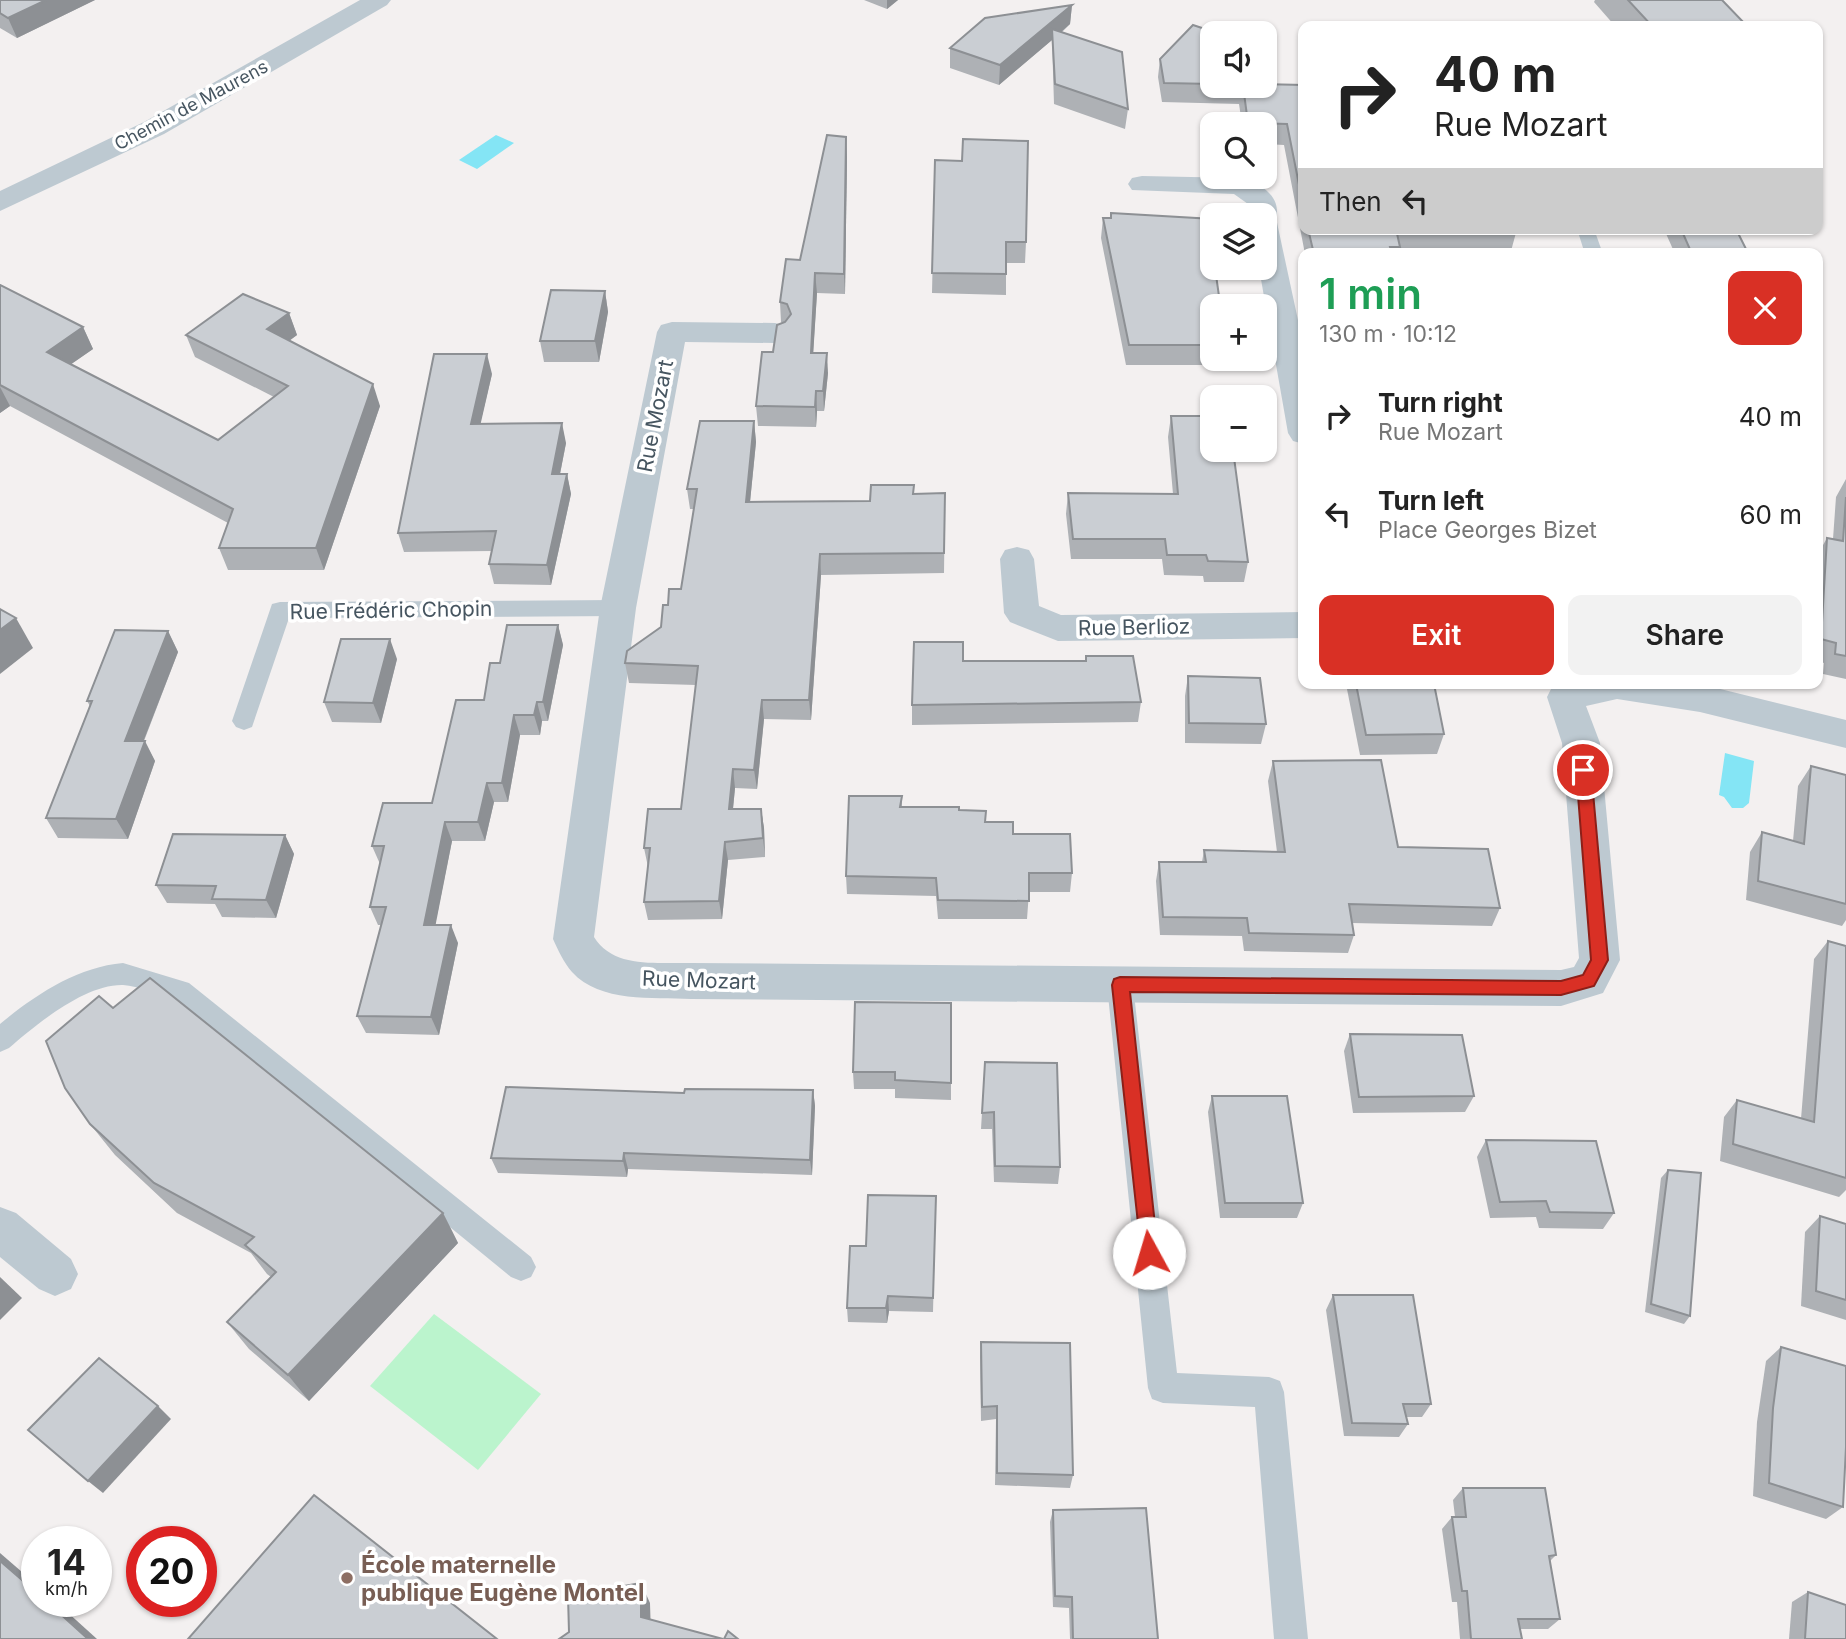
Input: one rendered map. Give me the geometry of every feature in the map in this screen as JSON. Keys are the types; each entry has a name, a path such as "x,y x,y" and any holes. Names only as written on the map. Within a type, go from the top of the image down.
{"street":[{"name":"Chemin de Maurens","path":"0,202 154,128 378,0"},
{"path":"1142,184 1240,186 1262,203"},
{"path":"1277,263 1294,321 1298,366"},
{"name":"Rue Mozart","path":"775,333 672,332 618,608 573,939 587,961 613,977 691,981 1561,988 1588,981 1600,960 1581,743 1560,691"},
{"name":"Rue Berlioz","path":"1017,559 1022,612 1058,628 1298,625"},
{"path":"1560,691 1579,689"},
{"path":"1643,689 1700,698 1846,734"},
{"path":"0,1228 55,1274"}],"lane":[{"name":"Rue Frédéric Chopin","path":"244,721 280,610 618,608"},
{"path":"0,1040 28,1015 84,983 121,974 180,991 521,1267"},
{"path":"1120,985 1163,1388 1269,1392 1291,1639"}],"green space":[{"path":"434,1314 541,1394 478,1470 370,1386"}],"water":[{"path":"496,135 514,143 477,169 459,160"},
{"path":"1725,753 1754,761 1749,803 1743,808 1732,808 1724,797 1719,795"}],"building":[{"path":"0,0 46,0 8,18 0,13"},
{"path":"1628,0 1722,0 1742,21 1647,21"},
{"path":"1072,5 1000,65 950,48 985,18"},
{"path":"1193,25 1200,27 1200,84 1164,83 1160,59"},
{"path":"1052,29 1122,52 1128,109 1055,84"},
{"path":"1277,84 1298,85 1298,180 1287,124 1277,124 1277,112 1247,112 1245,98 1277,98"},
{"path":"827,135 846,137 844,274 815,273 811,353 827,353 823,391 816,391 815,407 756,406 762,352 773,352 777,325 785,322 791,314 787,304 780,302 786,259 800,260"},
{"path":"963,139 1028,141 1026,242 1006,242 1006,274 932,273 935,160 962,161"},
{"path":"1111,213 1200,218 1200,280 1217,280 1219,294 1200,294 1200,345 1129,345 1103,218 1111,218"},
{"path":"1309,235 1397,235 1400,247 1390,248 1313,248"},
{"path":"1684,235 1739,235 1746,248 1689,248"},
{"path":"0,285 83,327 47,352 218,440 288,386 186,335 243,294 289,313 267,329 373,384 316,548 219,548 233,509 0,385"},
{"path":"551,290 605,291 595,341 540,341"},
{"path":"434,354 487,354 471,424 562,423 552,474 567,474 547,565 489,564 496,531 398,533"},
{"path":"1171,416 1200,416 1200,462 1235,462 1248,562 1208,561 1206,555 1167,555 1165,539 1073,539 1068,493 1178,494"},
{"path":"700,421 754,421 746,502 870,501 871,485 914,485 913,494 945,493 944,553 820,554 809,700 762,700 754,770 733,769 729,809 761,809 763,838 725,842 719,901 644,902 650,848 644,848 648,809 681,809 698,666 625,663 627,651 661,627 663,605 668,605 669,589 681,589 697,489 687,489"},
{"path":"1846,497 1846,656 1835,654 1836,643 1823,640 1827,538 1843,541"},
{"path":"0,609 16,618 0,630"},
{"path":"507,625 558,625 543,702 537,702 534,715 514,715 502,783 487,783 478,822 445,822 424,925 451,925 431,1017 357,1016 386,907 370,907 384,846 372,846 383,803 432,803 456,700 484,700 490,663 500,663"},
{"path":"115,630 168,631 125,741 145,741 116,819 46,818 92,701 87,701"},
{"path":"341,639 390,639 373,703 324,702"},
{"path":"914,642 963,642 963,661 1086,661 1086,656 1133,656 1141,702 912,705"},
{"path":"1188,676 1260,678 1266,724 1189,723"},
{"path":"1357,689 1435,689 1444,734 1366,735"},
{"path":"1381,760 1398,847 1488,849 1500,908 1349,904 1354,935 1249,933 1247,918 1163,917 1159,862 1206,862 1204,850 1285,852 1273,761"},
{"path":"1811,766 1846,775 1846,904 1758,881 1762,832 1804,844"},
{"path":"849,796 902,796 900,807 959,807 959,810 986,811 985,822 1013,822 1013,834 1070,834 1072,873 1029,873 1029,901 938,900 936,878 846,876"},
{"path":"173,834 285,835 266,900 212,899 216,886 156,885"},
{"path":"1828,941 1846,946 1846,1178 1733,1144 1737,1100 1814,1122"},
{"path":"150,978 443,1213 288,1375 227,1322 276,1272 245,1245 254,1237 154,1183 90,1124 65,1088 46,1041 99,996 113,1008"},
{"path":"855,1002 951,1003 951,1083 895,1080 895,1072 853,1072"},
{"path":"1350,1034 1462,1035 1474,1096 1359,1097"},
{"path":"985,1062 1057,1063 1060,1167 995,1166 994,1112 982,1113"},
{"path":"506,1087 684,1093 685,1089 813,1090 810,1160 624,1153 623,1161 491,1158"},
{"path":"1212,1096 1287,1096 1303,1203 1225,1203"},
{"path":"1486,1140 1596,1141 1614,1213 1550,1212 1546,1201 1500,1202"},
{"path":"1668,1170 1701,1173 1690,1316 1651,1304"},
{"path":"868,1195 936,1196 933,1298 888,1296 886,1308 847,1308 850,1246 866,1246"},
{"path":"1820,1216 1846,1224 1846,1300 1816,1291"},
{"path":"1333,1295 1413,1295 1431,1404 1403,1404 1408,1424 1352,1423"},
{"path":"981,1342 1070,1343 1073,1475 997,1473 997,1406 982,1407"},
{"path":"1781,1347 1846,1366 1843,1507 1769,1483 1773,1408"},
{"path":"99,1358 158,1406 88,1481 28,1430"},
{"path":"1463,1488 1545,1488 1556,1555 1549,1556 1560,1619 1518,1619 1522,1639 1471,1639 1467,1591 1462,1591 1452,1517 1466,1517"},
{"name":"École maternelle publique Eugène Montel","path":"314,1495 497,1639 188,1639 207,1617 217,1617 217,1606"},
{"path":"1146,1508 1158,1639 1073,1639 1072,1597 1055,1596 1053,1510"},
{"path":"0,1561 21,1579 21,1617 64,1617 88,1639 0,1639"},
{"path":"641,1583 641,1617 723,1639 559,1639 569,1632 568,1596"},
{"path":"1808,1592 1846,1605 1846,1639 1805,1639"},
{"path":"728,1631 738,1639 724,1639"}],"place":[{"name":"École maternelle publique Eugène Montel","path":"347,1578"}],"route":[{"path":"1149,1253 1120,985 1561,988 1588,981 1600,960 1583,770"}]}
